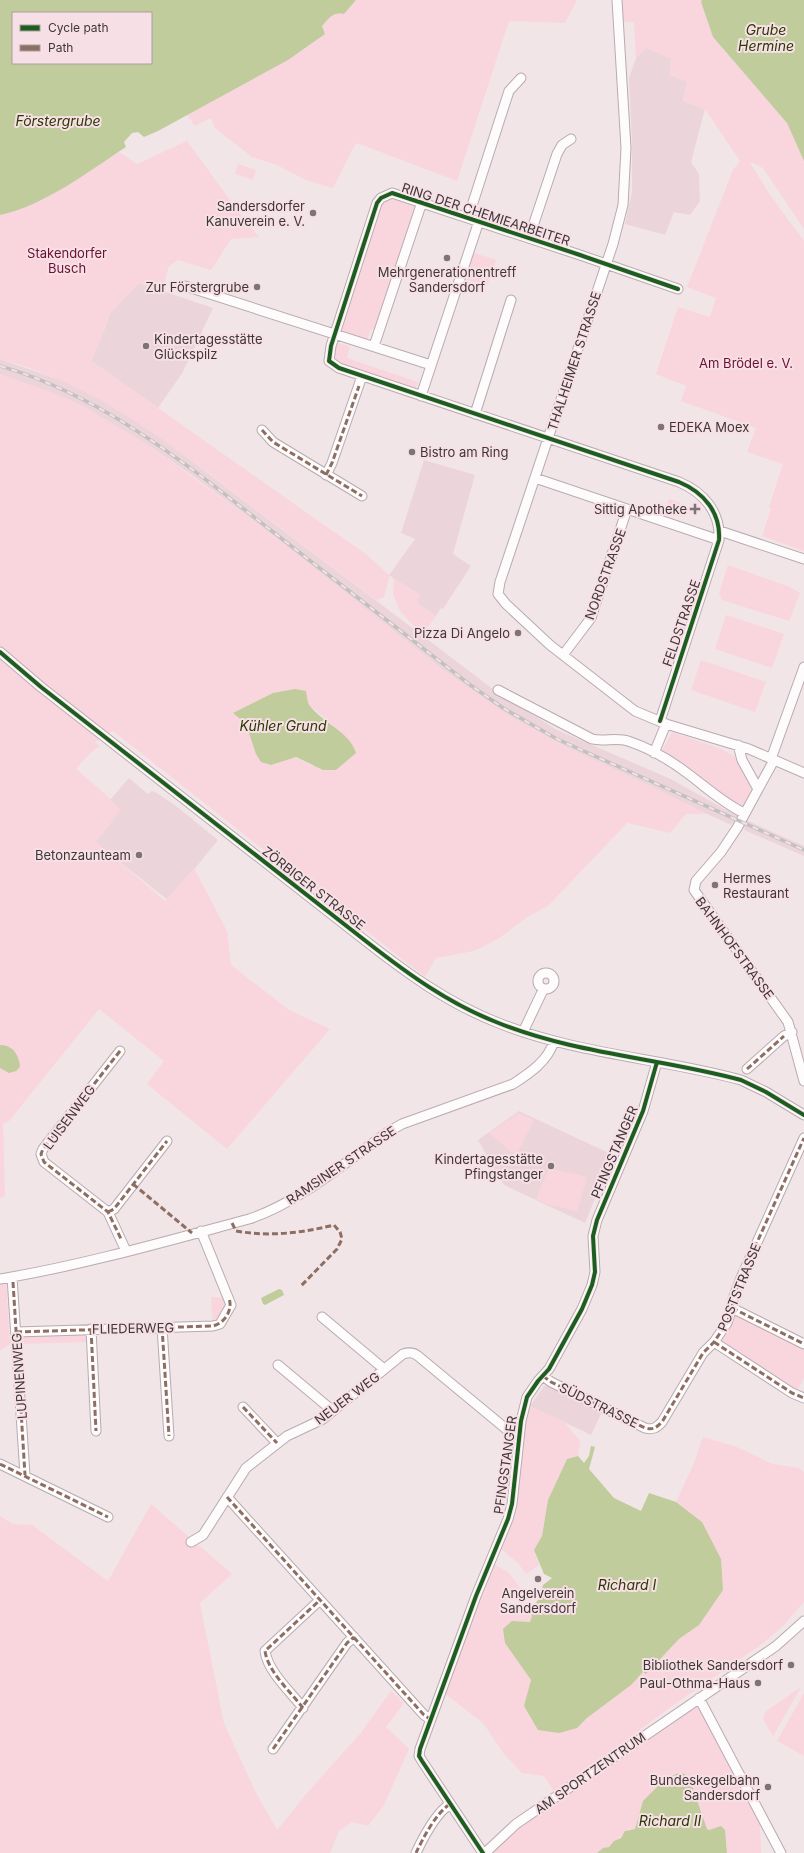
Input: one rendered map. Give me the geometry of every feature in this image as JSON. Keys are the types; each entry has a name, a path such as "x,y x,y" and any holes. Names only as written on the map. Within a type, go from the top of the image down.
{"street":[{"name":"THALHEIMER STRASSE","path":"563,655 506,604 498,594 500,582 619,224 626,178 626,140 617,0"},
{"name":"RING DER CHEMIEARBEITER","path":"468,218 509,91 521,78"},
{"name":"RING DER CHEMIEARBEITER","path":"529,238 557,154 562,145 571,139"},
{"name":"RING DER CHEMIEARBEITER","path":"606,265 392,193 381,198 378,203 335,334 329,361 339,368 690,487 707,501 714,512 720,535"},
{"name":"RING DER CHEMIEARBEITER","path":"374,346 422,202"},
{"name":"RING DER CHEMIEARBEITER","path":"421,396 479,222"},
{"path":"606,265 678,289"},
{"path":"185,286 431,365"},
{"path":"475,414 511,300"},
{"path":"326,475 332,463 362,376"},
{"path":"262,430 273,442 362,496"},
{"path":"535,478 627,509 804,559"},
{"name":"NORDSTRASSE","path":"563,655 591,618 627,509"},
{"name":"FELDSTRASSE","path":"654,753 720,535"},
{"name":"ZÖRBIGER STRASSE","path":"0,652 53,696 428,988 464,1008 496,1023 523,1032 554,1041 741,1080 803,1111"},
{"path":"563,655 635,711 663,723 738,745 804,773"},
{"name":"BAHNHOFSTRASSE","path":"804,667 773,759 758,789 721,852 696,881 694,890 786,1019 792,1032 802,1064 804,1081"},
{"path":"498,690 592,739 605,741 622,739 654,753 677,766 730,806 742,817"},
{"path":"738,745 742,760 758,789"},
{"path":"523,1032 544,990"},
{"path":"747,1069 784,1036 792,1032"},
{"name":"RAMSINER STRASSE","path":"0,1279 50,1270 126,1251 249,1219 278,1208 402,1124 513,1084 528,1074 542,1061 549,1053 554,1041"},
{"name":"LUISENWEG","path":"120,1051 43,1149 42,1154 44,1162 108,1212 126,1251"},
{"name":"PFINGSTANGER","path":"484,1853 419,1756 420,1748 476,1596 508,1519 512,1504 521,1421 527,1397 552,1365 590,1291 595,1272 593,1236 597,1220 643,1111 657,1062"},
{"name":"POSTSTRASSE","path":"657,1427 662,1422 703,1353 714,1342 727,1323 732,1308 733,1298 741,1278 804,1138"},
{"path":"108,1212 114,1209 167,1141"},
{"name":"FLIEDERWEG","path":"16,1332 213,1326 220,1324 225,1318 231,1305 201,1231"},
{"name":"LUPINENWEG","path":"12,1277 25,1475"},
{"path":"732,1308 804,1344"},
{"path":"322,1317 384,1369"},
{"path":"162,1327 169,1436"},
{"path":"91,1329 96,1431"},
{"path":"714,1342 792,1393 804,1397"},
{"name":"NEUER WEG","path":"191,1542 203,1535 244,1471 276,1443 287,1436 317,1422 333,1411 403,1354 411,1352 415,1354 511,1433 519,1436"},
{"path":"278,1365 333,1411"},
{"name":"SÜDSTRASSE","path":"543,1376 551,1382 645,1428 651,1429 657,1427"},
{"path":"243,1406 276,1443"},
{"path":"0,1464 108,1517"},
{"path":"227,1496 424,1715 430,1719"},
{"path":"303,1708 266,1659 265,1650 320,1600"},
{"name":"AM SPORTZENTRUM","path":"484,1853 516,1824 776,1646 804,1620"},
{"path":"273,1749 347,1644 354,1637"},
{"path":"699,1698 781,1853"},
{"path":"416,1853 423,1838 443,1809 450,1804"}],"shaded area":[{"path":"646,48 671,58 687,82 683,101 705,109 691,162 699,174 700,201 690,215 674,212 665,235 625,224 632,191 632,142 629,78 636,58"},
{"name":"Kindertagesstätte Glückspilz","path":"139,283 213,308 183,372 158,408 91,361 110,313"},
{"path":"0,359 69,383 98,398 156,434 493,689 557,730 671,779 735,815 804,846 804,856 744,830 745,828 733,822 731,825 572,750 513,718 443,670 270,533 190,474 148,445 84,407 0,374"},
{"path":"424,460 475,475 453,554 471,566 443,609 441,608 436,616 417,603 420,595 389,575 415,539 401,533"},
{"path":"129,778 148,794 152,791 155,792 175,805 218,840 169,901 82,832"},
{"name":"Kindertagesstätte Pfingstanger","path":"519,1111 613,1155 585,1223 504,1185 478,1140"},
{"path":"550,1385 602,1412 591,1435 530,1406 544,1386"}],"green space":[{"path":"356,0 577,0 565,23 509,21 457,181 357,143 333,188 306,180 277,165 252,157 215,128 211,118 195,126 187,115 288,60 325,34 322,26 327,20 334,15 344,14"},
{"name":"Am Brödel e. V.","path":"614,0 702,0 701,2 713,37 787,123 804,161 804,229 763,168 749,161 770,195 804,241 804,551 762,536 771,509 769,507 783,464 747,452 756,428 681,401 686,386 656,374 678,307 710,317 716,298 687,287 733,170 740,161 705,109 683,101 687,82 669,75 671,58 646,48 636,58 634,22 622,22"},
{"name":"Stakendorfer Busch","path":"187,141 243,218 259,237 231,239 211,270 178,260 169,266 162,291 139,283 110,313 91,361 367,555 390,576 384,597 376,600 177,450 122,413 64,382 33,369 0,359 0,215 32,205 62,189 119,152 137,164"},
{"path":"238,164 256,170 253,180 235,174"},
{"path":"393,199 400,199 415,205 376,330 371,329 367,340 339,332 381,206 383,203"},
{"path":"469,251 496,260 487,286 461,278"},
{"path":"336,342 350,347 347,358 418,382 415,391 345,368 334,360"},
{"path":"0,374 57,394 84,407 148,445 270,533 443,670 513,718 572,750 707,814 686,814 670,833 627,823 548,906 529,916 498,939 474,951 436,958 425,977 113,731 95,742 100,746 89,754 76,769 121,810 96,842 165,901 193,869 195,870 227,931 231,965 289,1010 330,1029 227,1149 147,1084 164,1061 99,1009 9,1121 3,1123 5,1197 0,1198","holes":["309,705 335,727 354,748 312,766 295,757 271,765 251,737 246,724 233,713"]},
{"path":"669,499 681,503 678,511 666,507"},
{"path":"728,565 790,587 800,593 789,621 722,600 719,593"},
{"path":"391,576 420,595 417,603 436,616 422,635 400,611 393,594 394,580"},
{"path":"726,615 784,634 772,668 715,649"},
{"path":"701,660 766,682 755,712 691,690"},
{"path":"672,732 721,749 734,756 752,786 746,803 740,808 734,805 674,757 660,754"},
{"path":"519,1113 534,1120 516,1156 489,1133"},
{"path":"549,1168 587,1177 577,1211 550,1205 536,1199"},
{"path":"6,1281 10,1344 0,1350 0,1283"},
{"path":"211,1297 229,1298 231,1305 213,1326"},
{"path":"738,1311 804,1347 804,1378 796,1392 719,1343"},
{"path":"91,1329 91,1342 17,1344 16,1332"},
{"path":"530,1406 564,1422 580,1441 578,1456 567,1459 548,1500 542,1536 534,1550 539,1565 526,1574 518,1563 501,1549 513,1512 524,1427"},
{"path":"703,1437 737,1447 772,1464 799,1468 804,1472 804,1602 783,1626 762,1644 672,1706 555,1793 544,1776 522,1773 504,1754 484,1724 443,1692 495,1565 508,1572 520,1588 507,1594 504,1607 509,1613 528,1611 532,1616 530,1622 512,1621 522,1667 531,1680 525,1706 577,1728 593,1713 636,1680 643,1672 646,1674 679,1639 699,1625 702,1522 676,1502 694,1463"},
{"path":"151,1504 232,1574 200,1603 224,1723 255,1791 277,1830 308,1792 360,1734 391,1691 404,1703 386,1727 409,1749 384,1805 368,1826 352,1822 339,1831 330,1853 0,1853 0,1516 13,1524 32,1525 108,1581"},
{"path":"801,1687 773,1736 763,1719 765,1712"},
{"path":"804,1693 804,1756 777,1741"},
{"path":"698,1702 760,1823 761,1853 727,1853 727,1844 721,1826 709,1830 707,1829 690,1780 643,1801 635,1829 628,1829 609,1847 603,1848 597,1853 492,1853 520,1827 556,1800"}],"water":[{"name":"Förstergrube","path":"0,0 356,0 344,14 334,15 327,20 322,26 325,34 288,60 158,131 144,137 138,132 132,133 124,142 126,147 66,187 33,204 0,215"},
{"name":"Grube Hermine","path":"702,0 804,0 804,161 787,123 713,37 701,2"},
{"name":"Kühler Grund","path":"295,689 306,691 310,706 315,712 342,733 353,746 356,753 336,770 323,770 296,757 271,765 261,762 256,754 246,724 233,713 273,693"},
{"path":"0,1045 5,1045 12,1049 17,1055 20,1067 16,1071 9,1073 0,1068"},
{"path":"279,1289 282,1290 284,1295 265,1305 263,1304 261,1298"},
{"name":"Richard I","path":"591,1446 595,1447 589,1469 614,1498 641,1511 649,1493 676,1502 702,1522 721,1559 723,1590 699,1625 679,1639 646,1674 643,1672 631,1685 587,1718 577,1728 559,1733 538,1730 524,1706 531,1680 505,1643 503,1629 512,1621 530,1622 532,1616 528,1611 539,1599 543,1585 552,1578 544,1574 534,1550 542,1536 548,1500 567,1459 578,1456 584,1463 589,1456"},
{"name":"Richard II","path":"678,1773 685,1774 690,1780 707,1829 709,1830 721,1826 725,1830 727,1853 597,1853 603,1848 609,1847 614,1841 621,1838 625,1831 635,1829 643,1801 664,1780"}],"railway":[{"path":"0,366 38,379 74,395 108,413 142,434 206,479 469,684 503,708 557,739 804,850"}],"marked path":[{"path":"326,475 332,463 359,386"},
{"path":"262,430 273,442 362,496"},
{"path":"747,1069 784,1036"},
{"path":"120,1051 43,1149 41,1154 44,1162 108,1212 122,1241"},
{"path":"543,1376 551,1382 645,1428 652,1429 660,1424 703,1353 714,1342 727,1323 732,1308 733,1299 741,1278 804,1138"},
{"path":"108,1212 114,1209 167,1141"},
{"path":"133,1184 192,1233"},
{"path":"232,1223 236,1231 261,1234 297,1232 334,1225 340,1232 342,1239 337,1249 300,1287"},
{"path":"13,1282 25,1475"},
{"path":"16,1332 213,1326 221,1322 227,1315 230,1307 229,1298"},
{"path":"732,1308 804,1344"},
{"path":"162,1327 169,1436"},
{"path":"91,1329 96,1431"},
{"path":"714,1342 792,1393 804,1398"},
{"path":"243,1407 277,1443"},
{"path":"0,1464 108,1517"},
{"path":"227,1497 424,1715 430,1719"},
{"path":"303,1708 275,1674 270,1666 265,1651 320,1600"},
{"path":"273,1749 347,1643 354,1637"},
{"path":"416,1853 426,1833 435,1820 450,1804"}],"cycle path":[{"path":"660,721 719,540 719,530 714,512 703,497 696,491 679,482 339,368 329,361 331,346 377,203 381,198 392,193 678,289"},
{"path":"0,652 41,687 367,942 413,976 445,997 478,1014 526,1033 586,1049 680,1066 741,1080 766,1092 804,1115"},
{"path":"483,1853 422,1761 419,1756 420,1749 476,1596 508,1519 512,1504 521,1421 527,1397 538,1381 549,1369 582,1309 592,1285 595,1272 593,1236 597,1220 643,1111 657,1062"}],"place":[{"name":"Sandersdorfer Kanuverein e. V.","path":"313,213"},
{"name":"Mehrgenerationentreff Sandersdorf","path":"447,258"},
{"name":"Zur Förstergrube","path":"257,287"},
{"name":"Kindertagesstätte Glückspilz","path":"146,346"},
{"name":"EDEKA Moex","path":"661,427"},
{"name":"Bistro am Ring","path":"412,452"},
{"name":"Sittig Apotheke","path":"695,509"},
{"name":"Pizza Di Angelo","path":"518,633"},
{"name":"Betonzaunteam","path":"139,855"},
{"name":"Hermes Restaurant","path":"715,885"},
{"name":"Kindertagesstätte Pfingstanger","path":"551,1166"},
{"name":"Angelverein Sandersdorf","path":"538,1579"},
{"name":"Bibliothek Sandersdorf","path":"791,1665"},
{"name":"Paul-Othma-Haus","path":"758,1683"},
{"name":"Bundeskegelbahn Sandersdorf","path":"768,1787"}]}
